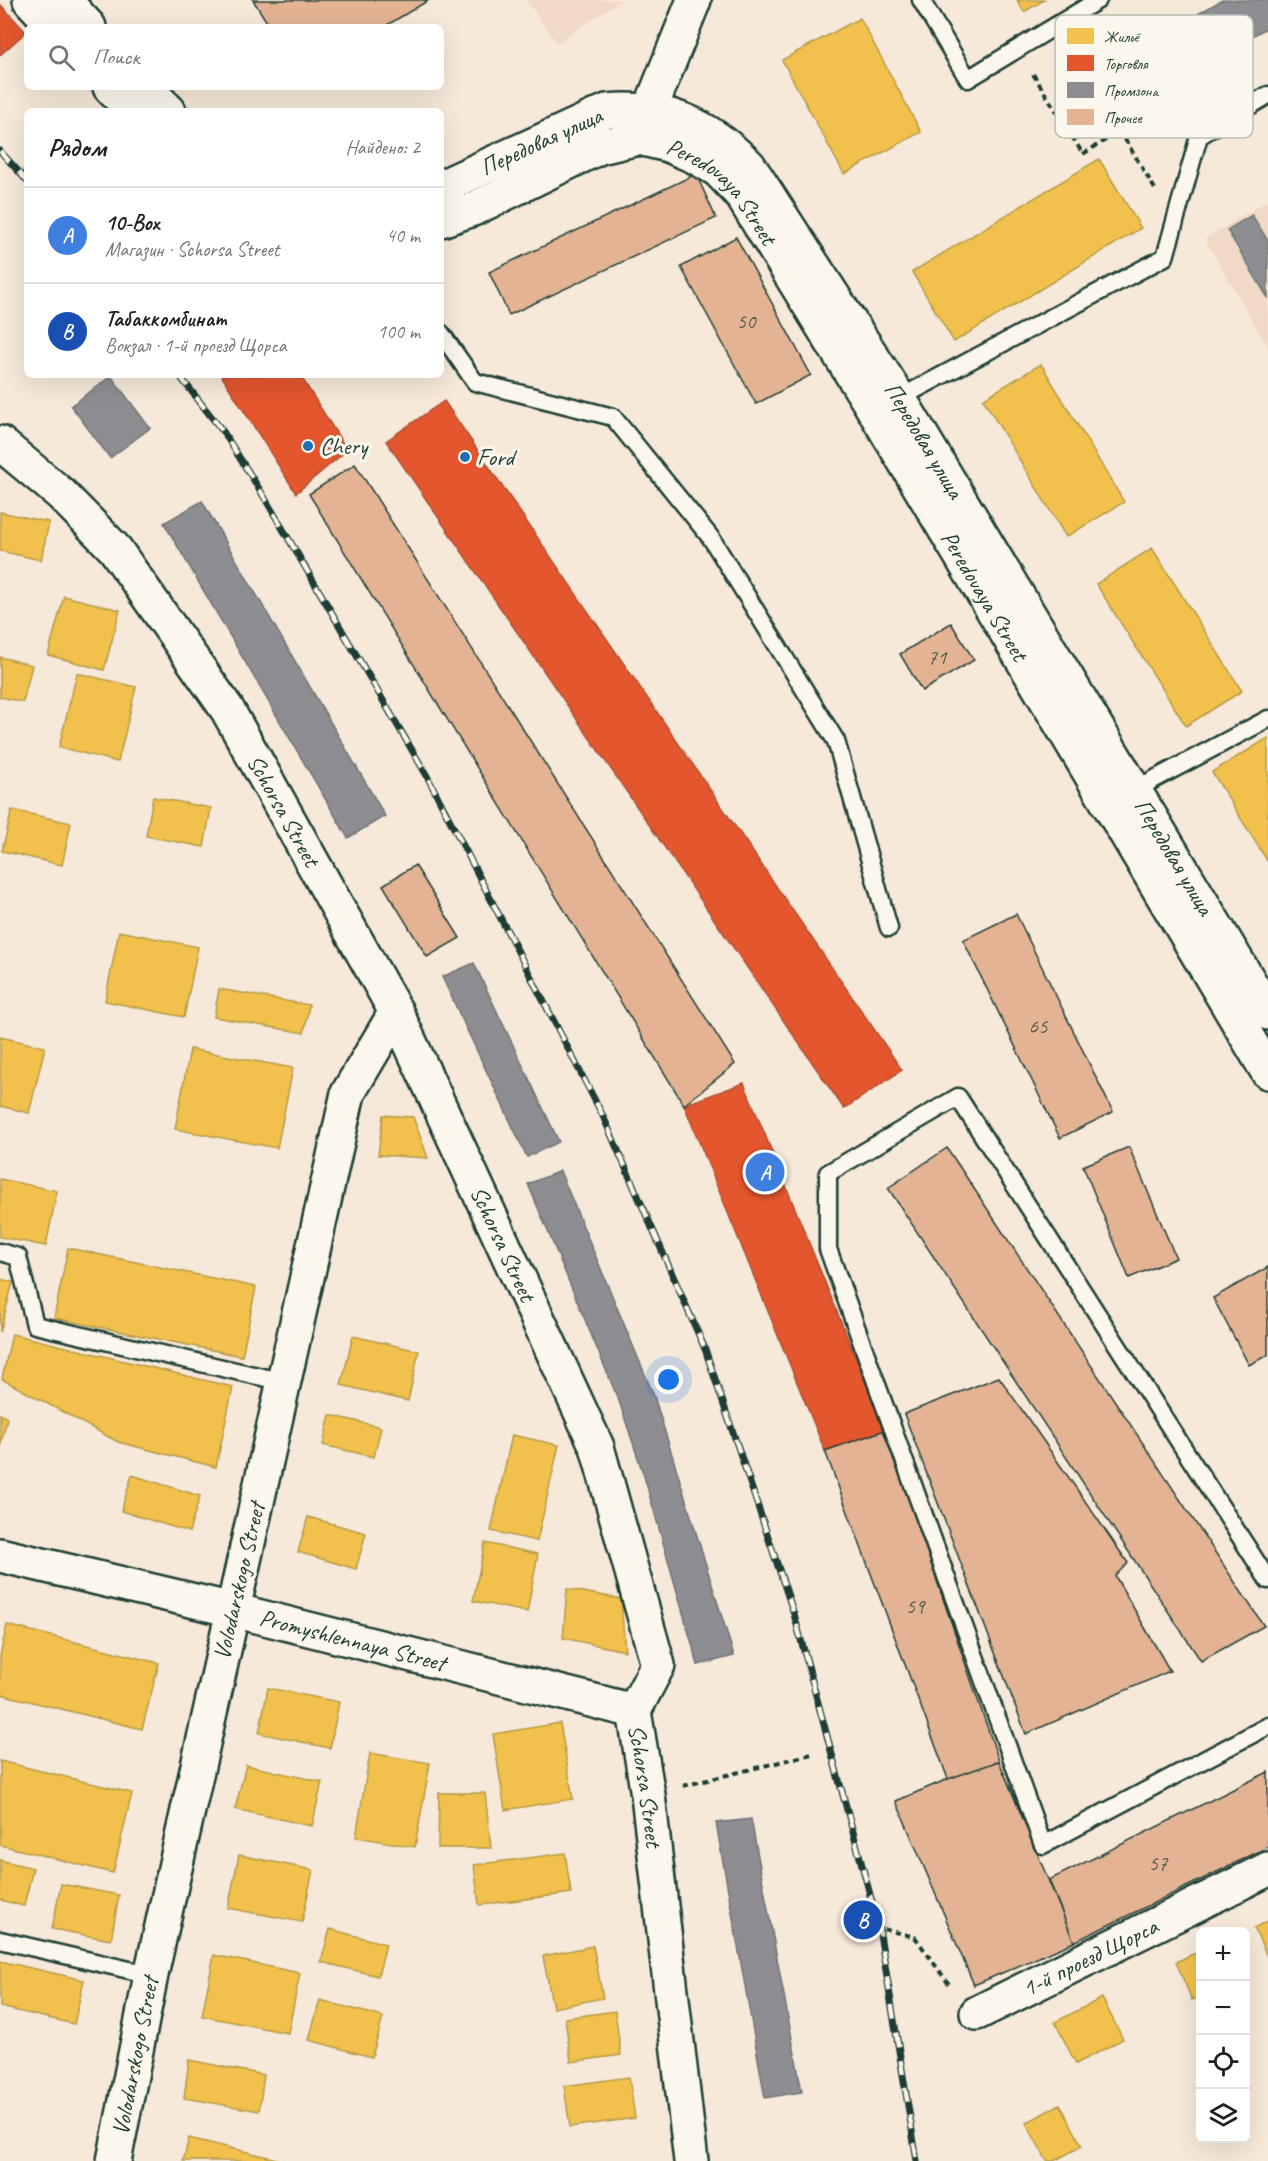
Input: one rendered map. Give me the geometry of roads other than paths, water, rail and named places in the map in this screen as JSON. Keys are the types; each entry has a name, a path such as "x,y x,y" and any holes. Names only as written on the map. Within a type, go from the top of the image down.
{"street":[{"path":"30,0 52,24"},
{"path":"64,0 86,24"},
{"name":"Peredovaya Street","path":"444,219 473,209 644,124 694,0"},
{"path":"113,90 130,108"},
{"path":"148,90 166,108"},
{"name":"Передовая улица","path":"444,187 607,111 632,109 644,124"},
{"name":"Peredovaya Street","path":"644,124 668,145 718,170 741,194 887,404 1268,1072"},
{"name":"Передовая улица","path":"887,404 1134,790 1268,1013"},
{"name":"Schorsa Street","path":"0,443 61,494 115,549 227,709 396,1012 597,1447 658,1665 634,1711 648,1795 692,2161"},
{"name":"Volodarskogo Street","path":"114,2161 151,1975 348,1094 396,1012"},
{"name":"Promyshlennaya Street","path":"0,1555 233,1610 634,1711"},
{"name":"1-й проезд Щорса","path":"977,2013 1268,1869"}],"lane":[{"path":"921,0 968,79 1055,26"},
{"path":"1073,15 1098,0"},
{"path":"1253,103 1268,94"},
{"path":"887,404 1166,257 1198,138"},
{"path":"444,337 475,382 613,417 711,538 836,741 890,928"},
{"path":"1134,790 1268,719"},
{"path":"1268,1581 958,1097 828,1173 828,1249 1043,1845 1268,1726"},
{"path":"0,1252 18,1257 35,1325 284,1382"},
{"path":"0,1940 151,1975"}],"railway":[{"path":"0,151 24,178"},
{"path":"181,378 224,433 263,495 426,774 603,1116 705,1349 794,1614 879,1928 917,2161"}],"place":[{"name":"Chery","path":"308,446"},
{"name":"Ford","path":"465,457"},
{"name":"10-Box","path":"765,1172"},
{"name":"Табаккомбинат","path":"863,1920"}]}
